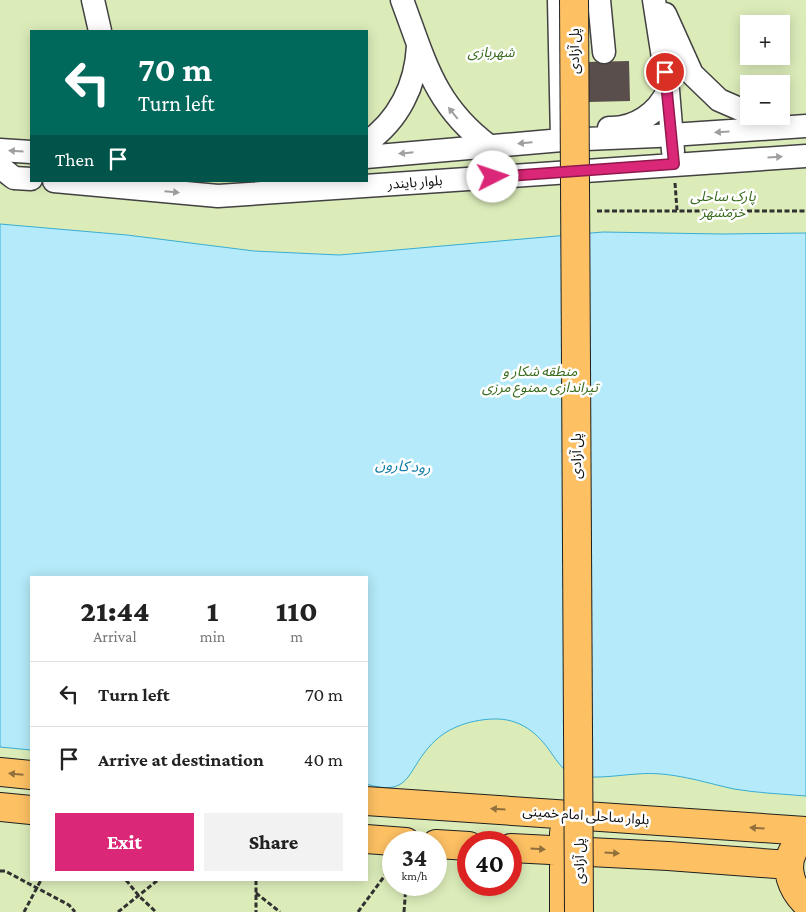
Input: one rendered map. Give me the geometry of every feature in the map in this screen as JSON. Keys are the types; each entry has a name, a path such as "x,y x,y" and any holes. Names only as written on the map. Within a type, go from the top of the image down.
{"main road":[{"name":"پل آزادی","path":"574,0 579,912"},
{"path":"0,772 30,775"},
{"name":"بلوار ساحلی امام خمینی","path":"368,801 806,833"},
{"path":"0,807 30,810"},
{"path":"564,814 564,912"},
{"path":"806,833 792,852 789,865 790,880 796,892 806,903"},
{"path":"368,839 382,840"},
{"path":"522,849 789,865"}],"street":[{"path":"93,0 100,30"},
{"path":"402,0 431,78 450,110 489,146 493,177"},
{"path":"559,0 562,140"},
{"path":"599,0 604,52"},
{"path":"654,0 668,90 674,164"},
{"path":"660,0 670,27 692,74 719,100 740,109"},
{"path":"368,140 384,128 403,102 414,74 418,43"},
{"path":"560,103 568,112 589,124 600,127 624,126 646,117 656,110 664,100 668,90"},
{"path":"368,157 562,140 799,126"},
{"path":"0,150 30,152"},
{"name":"بلوار بایندر","path":"65,182 218,196 806,156"},
{"path":"0,167 14,178 30,179"}],"path":[{"path":"674,164 677,210"},
{"path":"593,204 594,212 677,210 806,212"},
{"path":"0,871 5,871 36,887 69,905 76,912"},
{"path":"358,912 382,879"},
{"path":"24,912 40,881"},
{"path":"127,881 138,896 156,912"},
{"path":"118,912 157,881"},
{"path":"256,881 256,912"},
{"path":"256,893 280,912"},
{"path":"404,912 405,896"}],"green space":[{"name":"منطقه شکار و تیراندازی ممنوع مرزی","path":"0,0 806,0 806,912 0,912"}],"water":[{"name":"منطقه شکار و تیراندازی ممنوع مرزی","path":"0,224 127,235 254,251 339,255 603,232 806,233 806,796 734,789 662,774 650,773 593,777 577,775 570,773 562,767 547,746 534,733 520,724 503,719 466,723 442,735 435,740 421,757 411,774 399,785 380,787 368,784 368,576 30,576 30,750 0,747"}],"building":[{"path":"629,61 630,101 588,102 587,62"}],"route":[{"path":"493,177 674,164 665,72"}],"park label":[{"name":"شهربازی","path":"491,52"},
{"name":"پارک ساحلی خرمشهر","path":"723,204"}],"water label":[{"name":"رود کارون","path":"403,466"}]}
